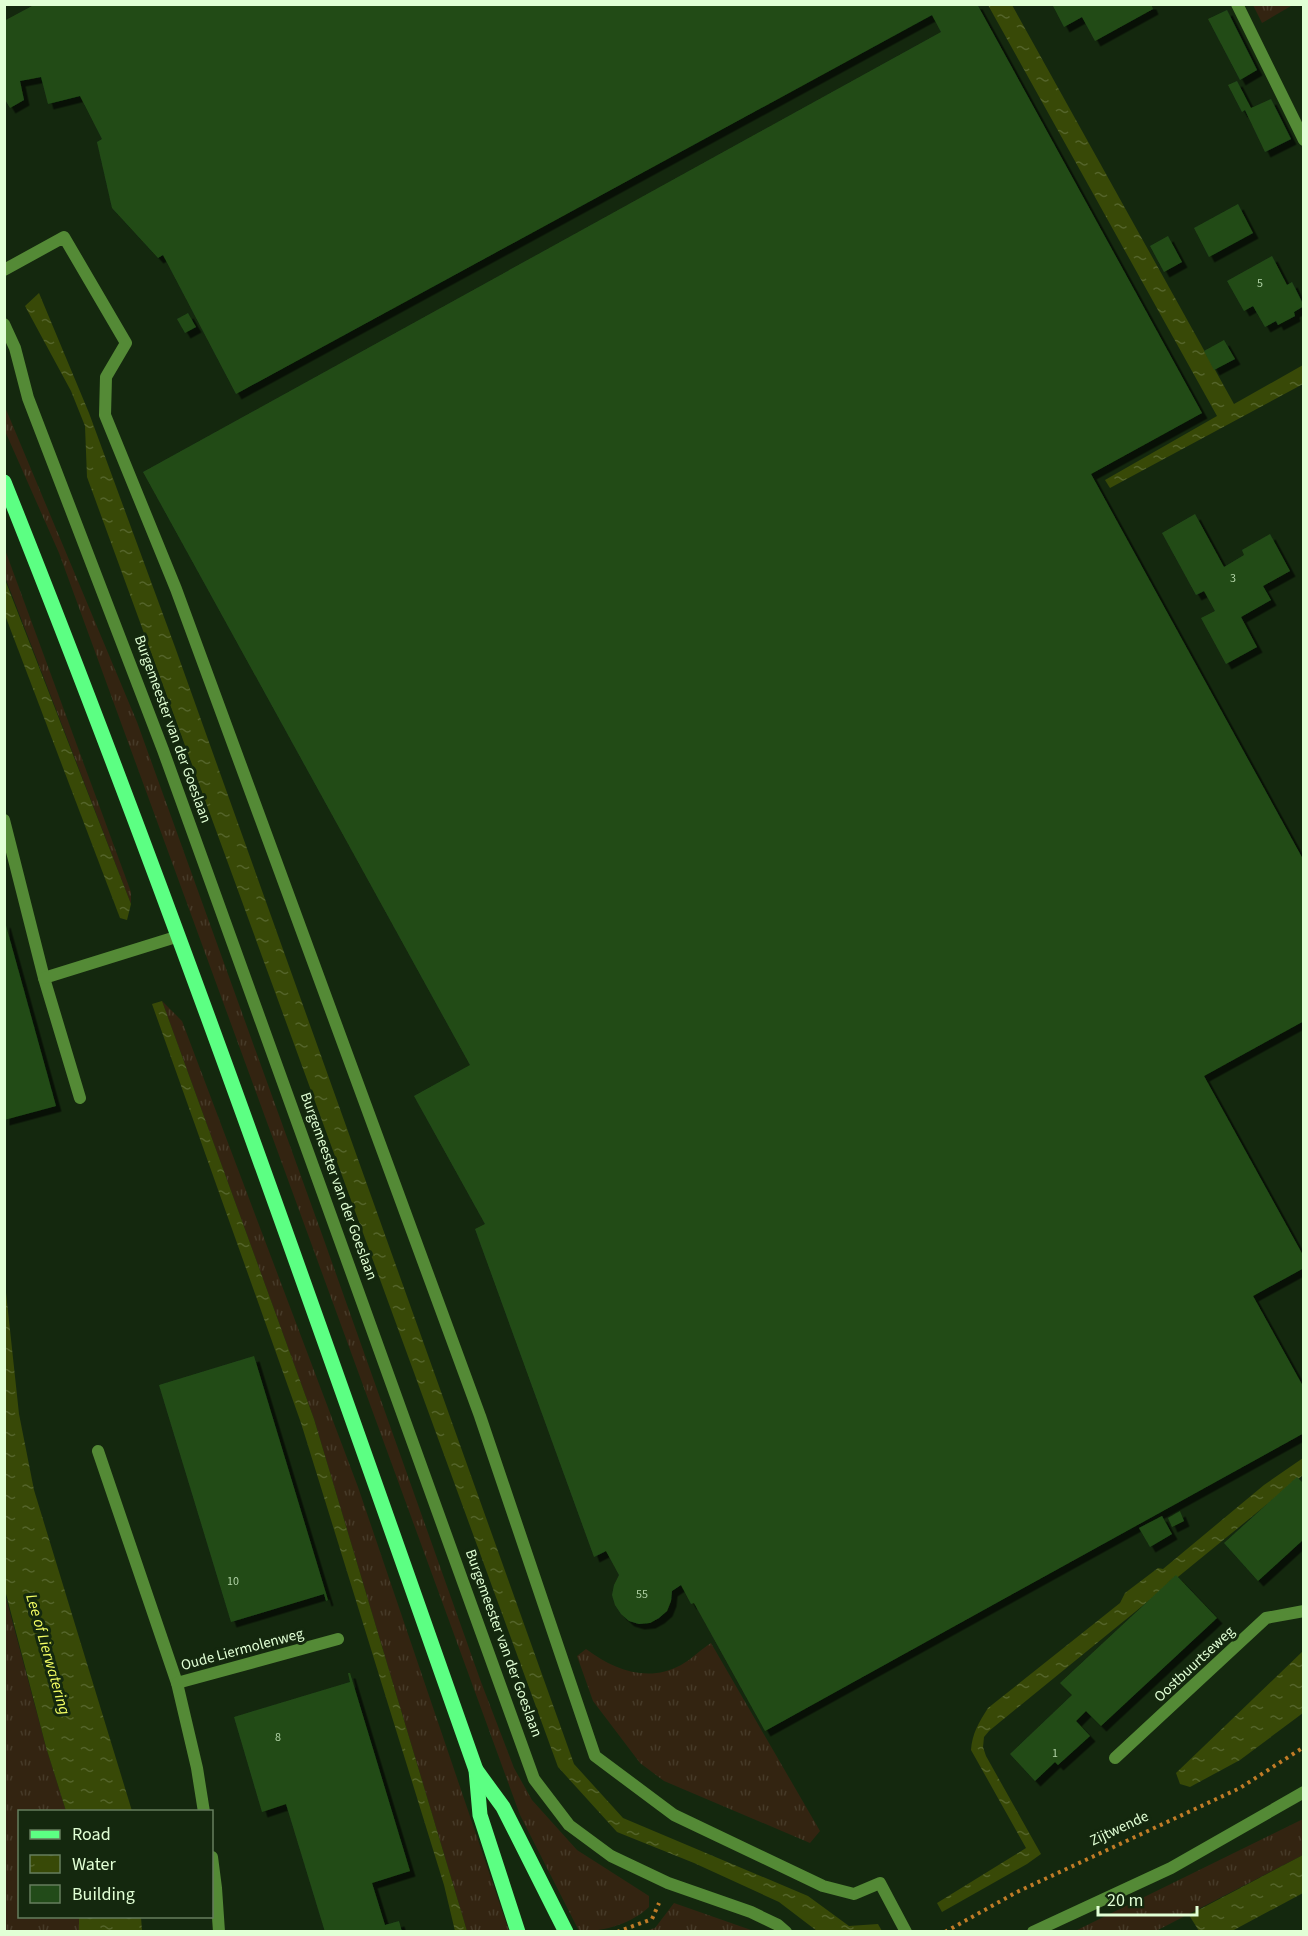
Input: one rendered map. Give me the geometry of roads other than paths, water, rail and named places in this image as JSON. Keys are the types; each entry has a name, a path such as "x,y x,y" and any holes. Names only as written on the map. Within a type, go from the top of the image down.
{"main road":[{"path":"4,482 68,640 289,1239 476,1770 480,1815 518,1932"},
{"path":"476,1770 503,1807 566,1932"}],"street":[{"path":"1237,4 1304,140"},
{"path":"4,270 64,237 126,343 106,377 105,415 180,600 468,1383 595,1756 674,1815 822,1886 854,1894 880,1883 906,1932"},
{"name":"Burgemeester van der Goeslaan","path":"4,324 15,348 28,398 163,750 534,1779 569,1825 611,1856 668,1883 751,1912 778,1925 786,1932"},
{"path":"4,820 44,978 80,1098"},
{"path":"44,978 179,936"},
{"path":"98,1451 177,1683"},
{"name":"Oostbuurtseweg","path":"1115,1758 1266,1618 1304,1611"},
{"name":"Oude Liermolenweg","path":"204,1810 197,1768 177,1683 338,1639"},
{"path":"1033,1932 1171,1868 1304,1792"},
{"path":"213,1865 219,1932"}],"water":[{"path":"988,5 1012,5 1234,404 1303,365 1303,384 1110,488 1105,480 1217,416"},
{"path":"39,293 89,413 175,647 574,1764 623,1818 808,1896 849,1926 878,1924 882,1931 817,1931 779,1902 694,1863 617,1832 558,1767 87,477 85,426 71,391 25,306"},
{"path":"4,577 131,904 127,920 120,918 5,615"},
{"path":"162,1001 314,1419 467,1931 455,1931 444,1885 301,1423 152,1004"},
{"name":"Lee of Lierwatering","path":"4,1274 19,1414 34,1490 132,1810 66,1810 46,1747 5,1590"},
{"path":"1303,1458 1303,1475 984,1737 983,1747 986,1756 1041,1854 942,1912 937,1903 1026,1848 971,1750 977,1728 988,1708 1120,1603 1125,1593 1158,1568 1163,1569 1264,1485"},
{"path":"1303,1651 1303,1713 1240,1760 1190,1787 1180,1784 1176,1773"},
{"path":"1303,1855 1303,1893 1232,1931 1199,1931 1189,1915"},
{"path":"79,1918 141,1918 142,1931 79,1931"}]}
